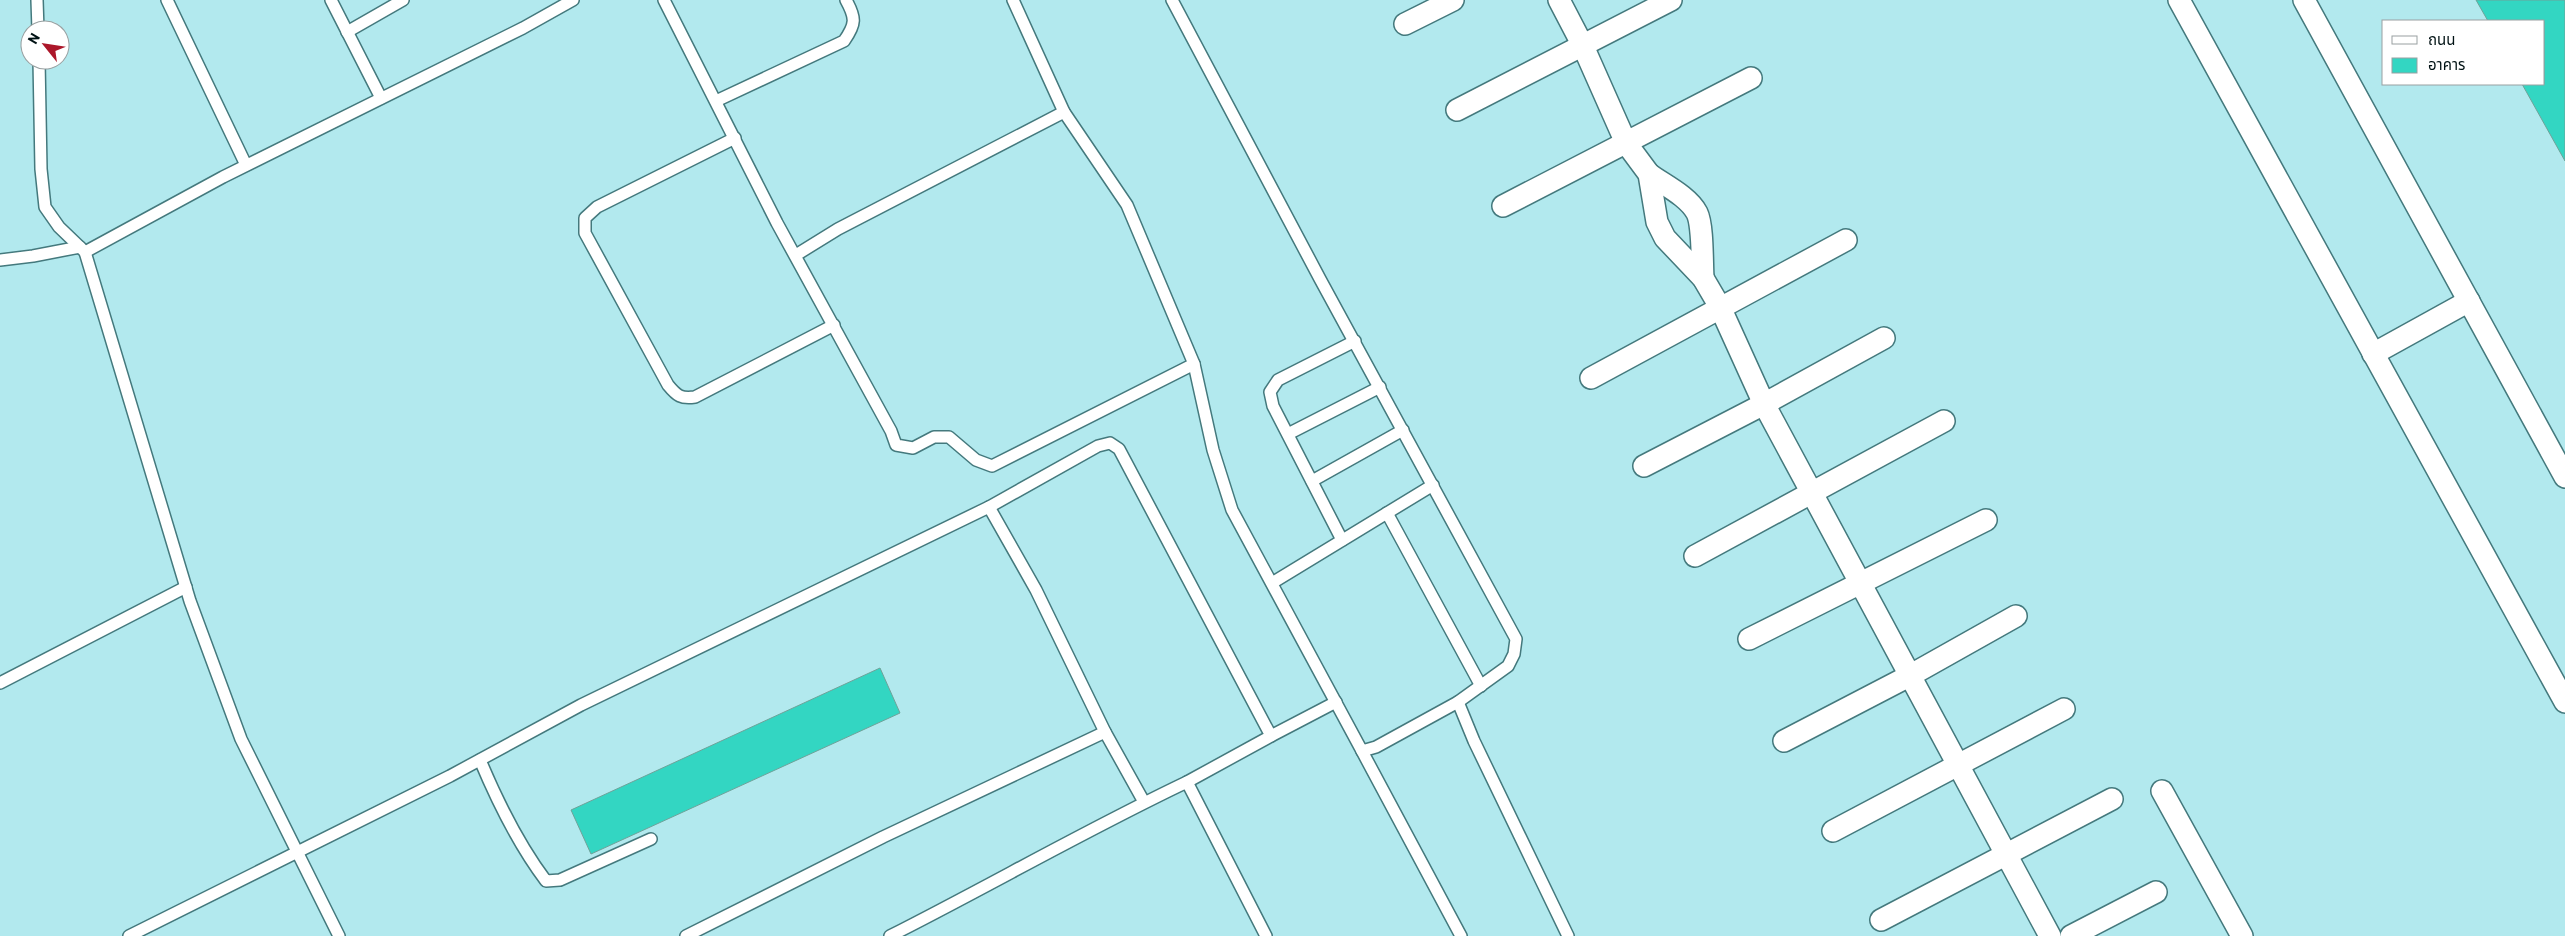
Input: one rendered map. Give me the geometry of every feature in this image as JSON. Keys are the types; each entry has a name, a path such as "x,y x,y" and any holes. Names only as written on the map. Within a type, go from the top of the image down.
{"street":[{"path":"1406,24 1453,0"},
{"path":"1559,0 1626,143 1649,174 1686,200 1696,212 1700,223 1703,278"},
{"path":"1457,110 1671,0"},
{"path":"2179,0 2373,354 2562,692"},
{"path":"2304,0 2565,477"},
{"path":"1503,206 1751,78"},
{"path":"1649,174 1653,204 1665,238 1703,278 1720,307 1764,404 1861,581 2050,936"},
{"path":"1592,378 1846,240"},
{"path":"2373,354 2469,301"},
{"path":"1644,466 1764,404 1884,338"},
{"path":"1695,556 1944,421"},
{"path":"1749,639 1861,581 1986,520"},
{"path":"1784,741 1911,675 2016,616"},
{"path":"1832,831 1959,766 2064,709"},
{"path":"2162,792 2242,936"},
{"path":"1881,920 2112,799"},
{"path":"2071,936 2156,892"}],"lane":[{"path":"37,0 38,20"},
{"path":"167,0 246,165"},
{"path":"331,0 381,98"},
{"path":"347,32 403,0"},
{"path":"0,260 82,250 246,165 523,28 573,0"},
{"path":"664,0 796,255 891,431 896,445 913,448 934,437 949,438 976,460 992,466 1194,364"},
{"path":"716,100 844,41 851,31 854,16 846,0"},
{"path":"1013,0 1064,112 1127,205 1194,364 1213,450 1232,510 1461,936"},
{"path":"1172,0 1516,639 1514,654 1508,666 1481,686 1458,702 1376,747 1362,750"},
{"path":"38,70 41,169 45,207 59,226 82,250 186,587 241,738 339,936"},
{"path":"796,255 838,229 1064,112"},
{"path":"735,138 597,207 584,218 584,233 668,385 676,396 686,399 695,397 834,325"},
{"path":"1342,540 1274,406 1270,392 1278,380 1355,341"},
{"path":"1288,434 1380,388"},
{"path":"1312,481 1403,430"},
{"path":"129,936 298,853 480,760 581,705 989,507 1098,446 1110,443 1119,450 1271,736"},
{"path":"1272,583 1432,484"},
{"path":"989,507 1036,590 1105,732 1144,802"},
{"path":"1387,513 1481,686"},
{"path":"0,683 186,587"},
{"path":"890,936 975,893 1144,802 1187,782 1336,702"},
{"path":"1458,702 1478,750 1568,936"},
{"path":"686,936 883,836 1105,732"},
{"path":"480,760 500,806 533,865 546,881 560,880 651,839"},
{"path":"1187,782 1266,936"}],"building":[{"path":"2476,0 2565,0 2565,161 2523,85 2545,85 2545,20 2487,20"},
{"path":"880,668 900,713 591,854 571,810"}]}
